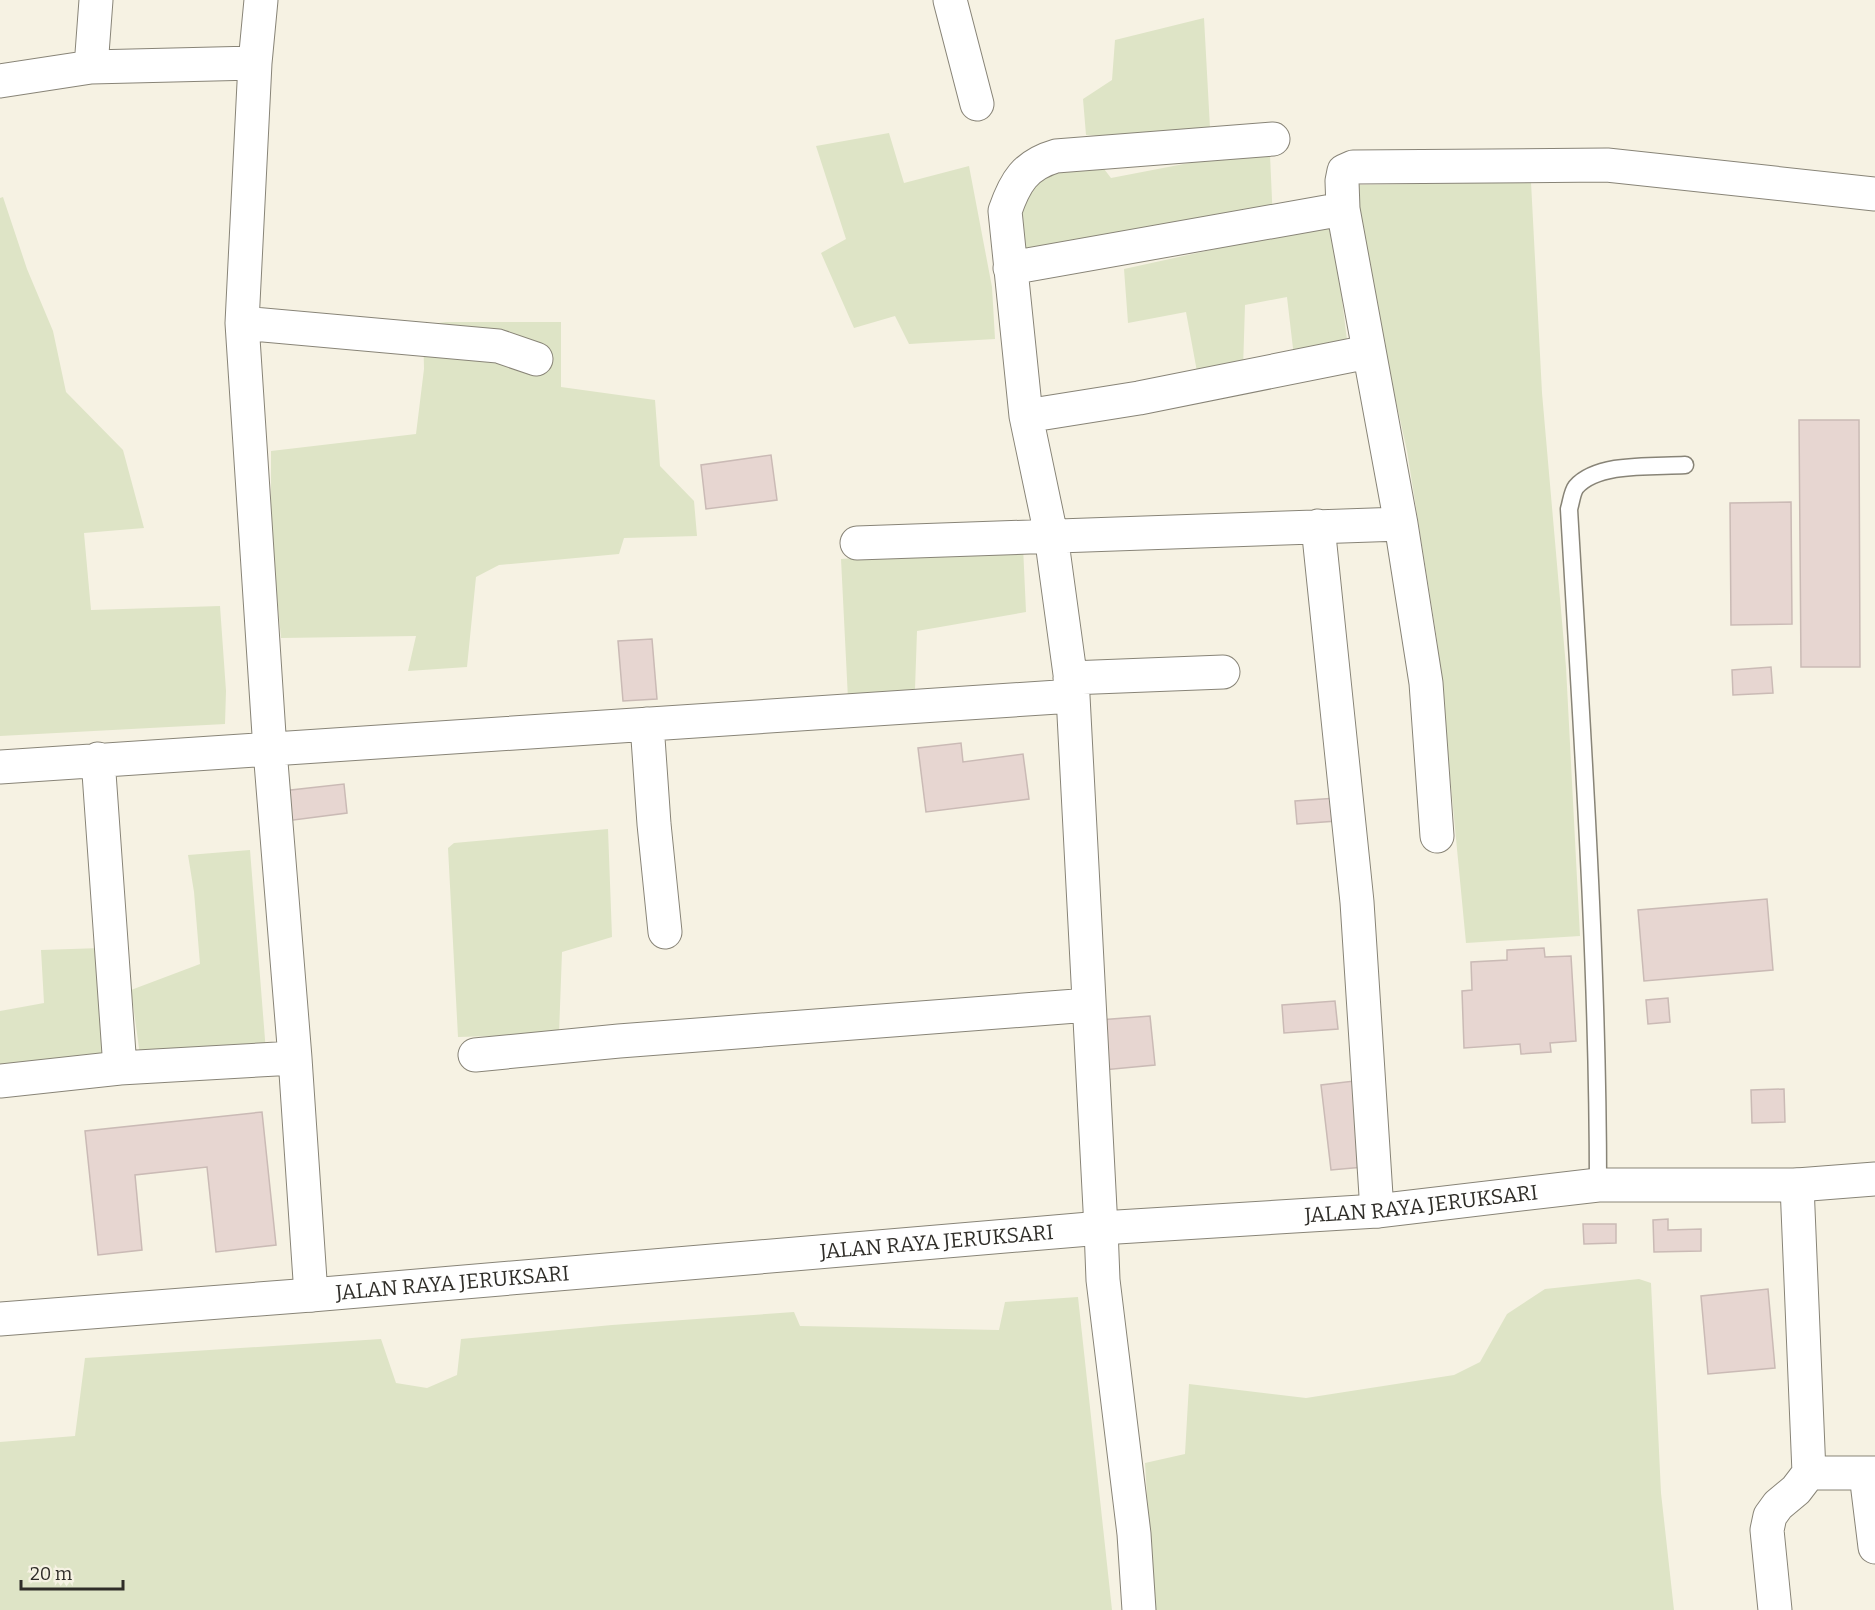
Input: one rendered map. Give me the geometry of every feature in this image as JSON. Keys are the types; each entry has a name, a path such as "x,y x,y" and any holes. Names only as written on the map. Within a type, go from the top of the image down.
{"street":[{"path":"91,67 96,0"},
{"path":"261,0 255,63 242,323 270,750 295,1058 311,1295"},
{"path":"950,0 977,104"},
{"path":"0,81 91,67 255,63"},
{"path":"1139,1610 1134,1534 1103,1280 1071,687 1050,535 1026,416 1005,211 1018,182 1033,165 1056,156 1273,139"},
{"path":"1437,836 1426,683 1401,524 1343,209 1342,173 1345,169 1353,167 1607,165 1875,194"},
{"path":"1010,268 1343,209"},
{"path":"242,323 498,346 536,359"},
{"path":"1026,416 1139,398 1368,351"},
{"path":"857,543 1401,524"},
{"path":"1318,526 1357,902 1377,1211"},
{"path":"0,766 647,724 1223,672"},
{"path":"647,724 665,932"},
{"path":"98,759 120,1068"},
{"path":"475,1055 619,1041 1089,1005"},
{"path":"0,1081 120,1068 295,1058"},
{"name":"JALAN RAYA JERUKSARI","path":"0,1319 1102,1236 1377,1211 1598,1185 1797,1185 1875,1179"},
{"path":"1775,1610 1767,1530 1770,1516 1809,1473 1797,1185"},
{"path":"1809,1473 1870,1474 1875,1547"}],"lane":[{"path":"1598,1185 1590,883 1569,509 1574,489 1588,477 1614,469 1686,465"}],"green space":[{"path":"1204,18 1210,128 1126,138 1086,135 1083,99 1112,80 1115,40"},
{"path":"889,133 904,183 969,166 992,287 995,339 909,344 895,316 854,328 821,253 846,239 816,146"},
{"path":"1270,155 1273,222 1333,227 1348,348 1294,357 1287,297 1245,305 1243,369 1198,377 1186,312 1128,323 1124,269 1261,239 1019,259 1021,186 1043,167 1101,165 1111,178 1215,158"},
{"path":"1531,182 1542,393 1566,667 1580,936 1466,943 1437,640 1407,451 1360,239 1357,185"},
{"path":"3,197 27,269 53,331 66,392 123,450 144,528 84,533 91,610 220,606 226,691 225,724 0,736 0,198"},
{"path":"446,322 561,322 561,387 655,400 660,466 694,501 697,536 624,538 619,554 499,565 476,577 467,667 408,671 416,636 281,638 271,533 271,451 416,434 424,369 423,325"},
{"path":"1023,546 1026,612 917,631 915,689 848,699 841,559"},
{"path":"608,829 612,937 562,952 559,1034 458,1037 448,848 454,843"},
{"path":"250,850 266,1052 143,1077 131,990 200,964 194,892 188,855"},
{"path":"101,948 114,1062 0,1075 0,1011 44,1003 41,950"},
{"path":"1639,1279 1651,1283 1661,1493 1674,1610 1154,1610 1145,1463 1185,1454 1189,1384 1306,1398 1454,1375 1480,1362 1507,1314 1545,1289"},
{"path":"1078,1297 1112,1610 0,1610 0,1442 75,1436 85,1358 381,1339 396,1383 427,1388 457,1375 461,1339 794,1312 800,1326 999,1330 1005,1302"}],"building":[{"path":"1799,420 1859,420 1860,667 1801,667"},
{"path":"771,455 777,500 706,509 701,465"},
{"path":"1791,502 1792,624 1731,625 1730,503"},
{"path":"652,639 657,699 623,701 618,641"},
{"path":"1771,667 1773,693 1733,695 1732,670"},
{"path":"961,743 963,762 1023,754 1029,799 926,812 918,748"},
{"path":"344,784 347,813 286,821 282,791"},
{"path":"1336,798 1337,821 1297,824 1295,801"},
{"path":"1767,899 1773,970 1644,981 1638,910"},
{"path":"1544,948 1545,957 1571,956 1576,1041 1550,1043 1551,1052 1521,1054 1520,1044 1464,1048 1462,991 1472,990 1471,962 1507,960 1507,950"},
{"path":"1668,998 1670,1022 1648,1024 1646,1000"},
{"path":"1335,1001 1338,1029 1284,1033 1282,1005"},
{"path":"1150,1016 1155,1065 1103,1070 1099,1020"},
{"path":"1354,1081 1364,1167 1331,1170 1321,1085"},
{"path":"1784,1089 1785,1122 1752,1123 1751,1090"},
{"path":"262,1112 276,1245 216,1252 207,1167 135,1175 142,1250 98,1255 85,1131"},
{"path":"1668,1219 1668,1230 1701,1229 1701,1251 1654,1252 1653,1220"},
{"path":"1583,1224 1616,1224 1616,1243 1584,1244"},
{"path":"1768,1289 1775,1368 1708,1374 1701,1296"}]}
